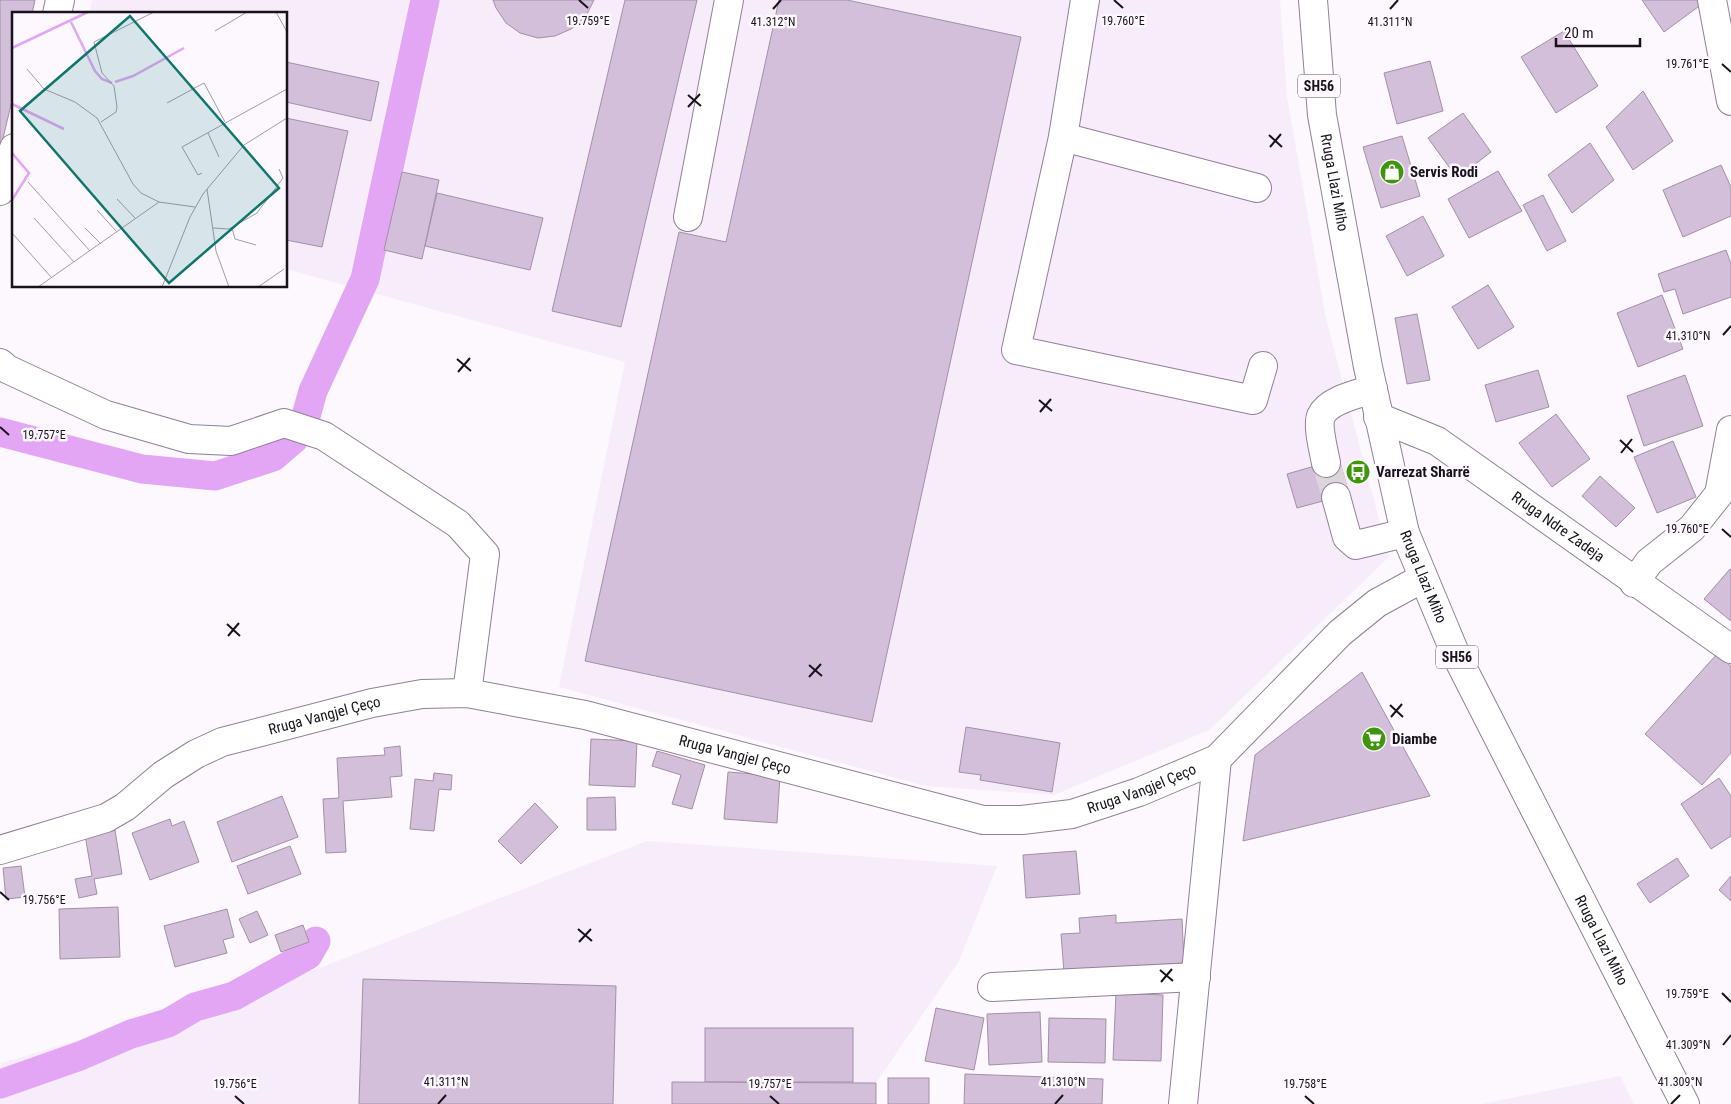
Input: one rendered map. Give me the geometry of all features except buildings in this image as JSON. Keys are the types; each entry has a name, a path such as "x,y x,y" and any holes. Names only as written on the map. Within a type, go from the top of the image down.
{"street":[{"path":"688,217 729,0"},
{"path":"1085,0 1063,137 1016,350 1253,400 1262,366"},
{"name":"Rruga Llazi Miho","path":"1313,0 1322,115 1378,417 1405,533 1455,653 1685,1104"},
{"path":"1712,0 1731,101"},
{"path":"1063,137 1257,188"},
{"path":"0,191 12,154"},
{"path":"0,363 7,369 106,415 189,440 231,441 284,423 324,436 458,524 485,554 467,693"},
{"path":"1326,463 1320,424 1322,416 1330,407 1347,398 1373,389"},
{"name":"Rruga Ndre Zadeja","path":"1378,417 1437,441 1731,649"},
{"path":"1634,582 1649,562 1678,540 1706,512 1719,494 1728,470 1731,430"},
{"path":"1336,497 1347,537 1356,545 1405,533"},
{"name":"Rruga Vangjel Çeço","path":"0,850 106,818 196,754 222,742 372,703 422,694 467,693 585,715 982,820 1022,820 1072,814 1139,792 1217,759 1340,633 1377,603 1423,578"},
{"path":"1183,1104 1217,759"},
{"path":"992,987 1196,977"}],"shaded area":[{"path":"92,0 1280,0 1287,97 1326,319 1389,557 1209,730 1054,795 926,786 559,687 625,362 288,270 288,12 89,12"},
{"path":"647,841 997,866 959,961 876,1083 876,1104 0,1104 1,1063 322,967"},
{"path":"1620,1076 1634,1104 1482,1104"}],"waterway":[{"path":"306,416 313,391 365,279 425,0"},
{"path":"0,432 142,469 215,476 273,457 294,439"},
{"path":"0,1084 80,1056 131,1034 168,1023 195,1007 234,996 308,955 316,941"}],"tunnel":[{"path":"1326,463 1336,497"}],"place":[{"name":"Servis Rodi","path":"1392,172"},
{"name":"Varrezat Sharrë","path":"1358,472"},
{"name":"Diambe","path":"1374,739"}]}
